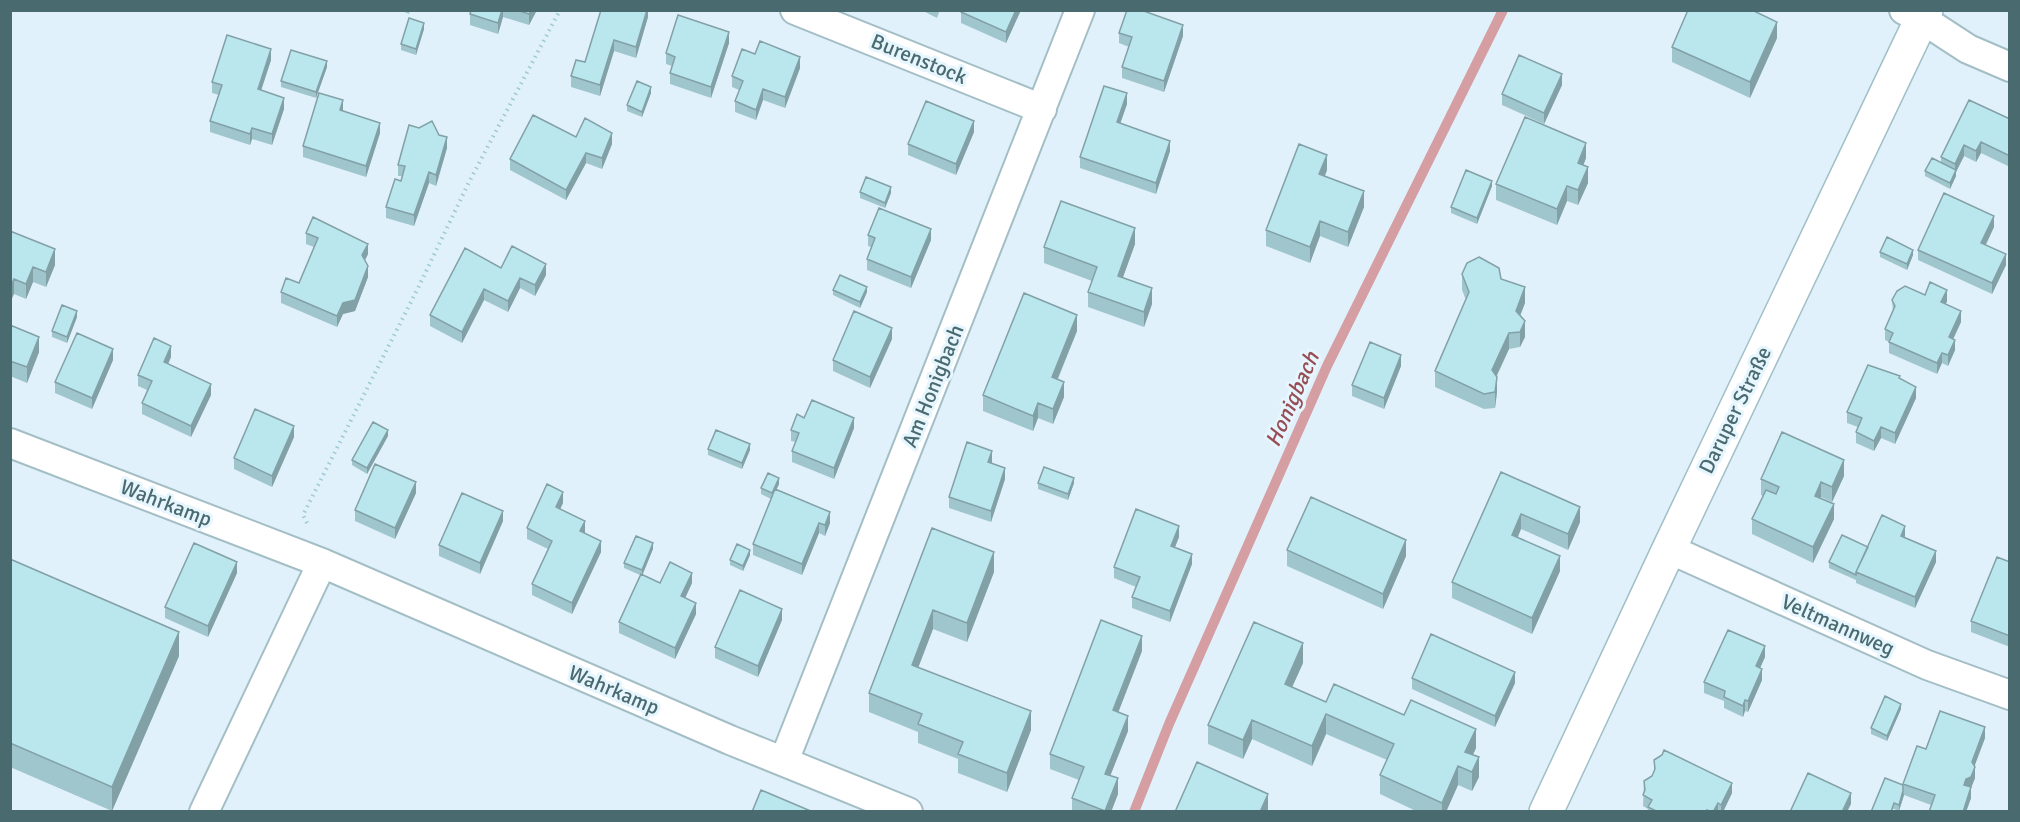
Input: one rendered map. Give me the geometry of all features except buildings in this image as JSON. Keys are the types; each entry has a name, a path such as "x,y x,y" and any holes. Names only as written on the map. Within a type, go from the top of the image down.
{"street":[{"name":"Burenstock","path":"795,10 1042,110"},
{"name":"Am Honigbach","path":"784,761 1080,10"},
{"path":"1918,13 1968,49 2010,67"},
{"name":"Daruper Straße","path":"1546,812 1918,13"},
{"name":"Wahrkamp","path":"10,443 322,563 908,812"},
{"name":"Veltmannweg","path":"1669,549 1927,665 2010,695"},
{"path":"204,812 322,563"}],"path":[{"path":"303,515 468,184 560,10"}],"waterway":[{"name":"Honigbach","path":"1134,812 1169,724 1327,366 1503,10"}]}
